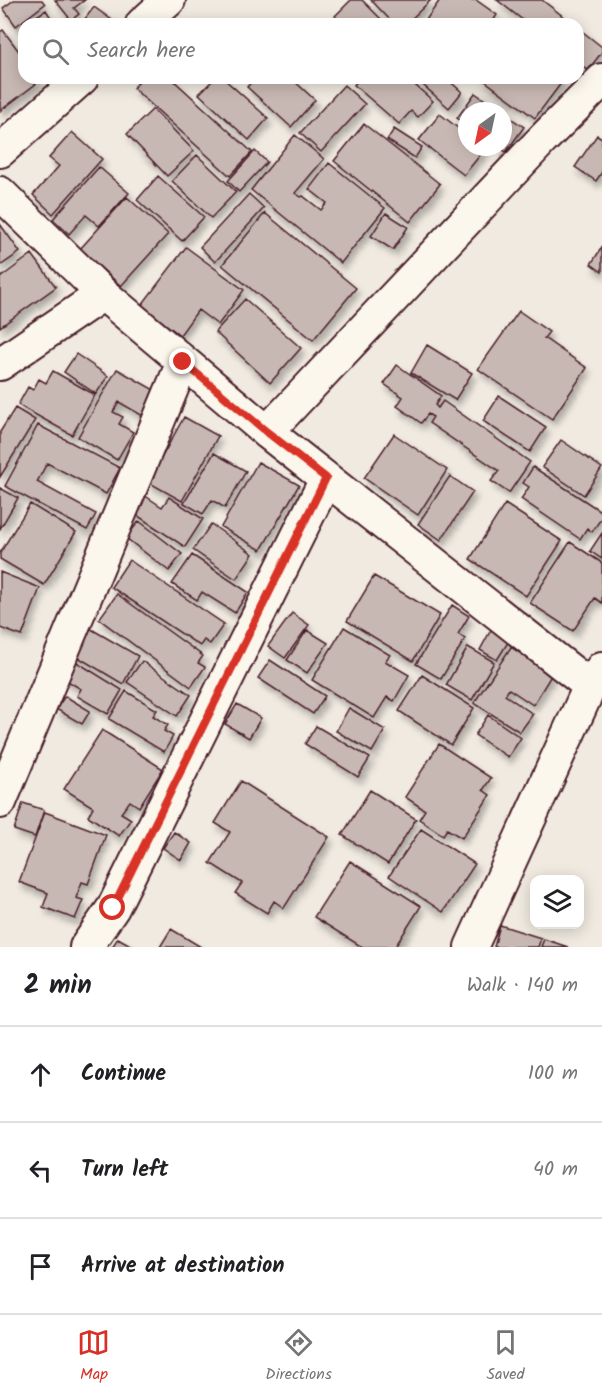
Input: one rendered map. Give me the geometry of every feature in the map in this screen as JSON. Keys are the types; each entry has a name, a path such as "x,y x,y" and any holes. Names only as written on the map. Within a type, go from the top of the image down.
{"street":[{"path":"149,18 169,0"},
{"path":"267,432 543,139 602,80"},
{"path":"0,151 75,84"},
{"path":"0,193 103,294 267,432 596,677 471,947"},
{"path":"0,363 103,294"},
{"path":"0,802 183,362"},
{"path":"86,947 113,908 326,478"}],"building":[{"path":"14,0 42,0 45,4 27,18 18,18 16,26 3,8"},
{"path":"55,0 85,0 74,8 79,14 69,18"},
{"path":"351,0 362,0 380,18 337,18 335,16"},
{"path":"371,0 431,0 412,18 388,18"},
{"path":"440,0 476,0 497,15 495,18 427,18"},
{"path":"497,0 542,0 565,18 520,18"},
{"path":"94,7 109,18 86,18"},
{"path":"46,10 51,18 33,18"},
{"path":"3,30 18,50 18,84 36,84 0,111 0,32"},
{"path":"584,33 602,47 602,52 588,70 584,67"},
{"path":"137,84 178,84 252,152 230,176 133,88"},
{"path":"209,84 230,84 268,118 249,140 199,94"},
{"path":"250,84 298,84 315,100 291,127 247,87"},
{"path":"414,84 433,101 418,117 411,111 399,124 354,85"},
{"path":"422,84 453,84 462,92 449,108"},
{"path":"489,84 560,84 535,118"},
{"path":"344,85 365,104 321,152 300,133"},
{"path":"475,93 488,102 469,102"},
{"path":"153,109 194,151 167,176 127,134"},
{"path":"440,114 458,128 458,156 479,156 464,175 419,140"},
{"path":"512,119 524,127 512,144"},
{"path":"364,124 440,184 410,222 334,161"},
{"path":"394,129 422,147 415,158 387,140"},
{"path":"72,132 102,159 53,214 33,195 59,166 49,158"},
{"path":"295,135 324,159 295,193 303,196 321,210 327,203 309,189 329,163 385,208 341,263 251,190"},
{"path":"597,135 602,138 602,172 596,181 575,167"},
{"path":"255,151 267,162 239,192 228,181"},
{"path":"197,155 236,192 211,218 172,181"},
{"path":"99,167 129,193 99,226 86,215 69,234 53,219"},
{"path":"158,176 204,217 182,241 137,200"},
{"path":"249,194 264,208 215,262 200,247"},
{"path":"127,197 168,234 121,286 80,249"},
{"path":"265,213 356,288 313,340 222,265"},
{"path":"386,213 408,227 393,250 371,236"},
{"path":"0,224 20,252 0,266"},
{"path":"186,247 244,290 218,325 198,310 180,335 141,306"},
{"path":"602,247 602,272 591,264"},
{"path":"32,254 56,287 0,327 0,278"},
{"path":"245,299 301,348 270,383 215,332"},
{"path":"519,311 549,332 544,338 587,368 552,419 478,369"},
{"path":"427,345 472,373 455,400 411,373"},
{"path":"76,354 108,376 96,394 64,372"},
{"path":"397,365 441,396 435,405 438,408 443,401 530,462 509,493 491,481 499,471 429,423 433,417 428,414 421,423 397,406 403,397 384,384"},
{"path":"117,369 156,391 143,416 119,402 113,412 123,417 119,424 133,432 117,460 78,437"},
{"path":"53,371 95,395 72,435 18,405 28,387 33,390 39,379 46,383"},
{"path":"499,396 546,427 530,452 483,421"},
{"path":"15,408 35,420 0,477 0,432"},
{"path":"184,417 218,436 182,501 148,482"},
{"path":"38,425 120,468 106,494 47,463 37,482 96,514 87,530 5,486"},
{"path":"394,434 447,470 418,515 364,478"},
{"path":"561,440 602,468 584,495 542,467"},
{"path":"214,453 246,471 225,508 212,500 203,514 184,503"},
{"path":"258,462 299,485 261,550 221,527"},
{"path":"533,467 602,512 602,517 592,532 587,528 580,539 521,499 529,487 523,483"},
{"path":"450,476 473,492 441,540 418,524"},
{"path":"0,488 18,498 0,529"},
{"path":"144,495 162,507 169,497 203,519 185,547 132,512"},
{"path":"30,504 76,532 44,585 0,559 0,553"},
{"path":"505,504 562,541 526,596 470,559"},
{"path":"139,521 182,554 169,571 126,538"},
{"path":"211,524 253,554 236,579 193,550"},
{"path":"602,533 602,559 590,551"},
{"path":"570,542 602,563 602,603 595,598 573,631 530,603"},
{"path":"192,555 248,592 235,613 202,592 197,600 172,584"},
{"path":"129,560 224,624 210,644 204,640 200,646 111,587"},
{"path":"0,572 40,588 22,636 0,628"},
{"path":"374,576 440,615 413,661 347,621"},
{"path":"117,594 203,656 198,663 205,667 191,687 99,619"},
{"path":"452,605 469,616 458,634 465,639 441,679 416,664"},
{"path":"292,613 309,625 285,658 268,646"},
{"path":"86,626 138,656 123,684 71,653"},
{"path":"344,627 390,655 385,661 409,675 394,701 387,697 374,718 312,680"},
{"path":"492,628 510,639 497,660 480,650"},
{"path":"307,630 328,643 307,673 287,660"},
{"path":"468,647 494,662 472,700 446,685"},
{"path":"511,647 552,674 533,705 509,689 505,695 533,714 520,732 474,703"},
{"path":"67,656 122,690 108,714 77,696 81,689 56,674"},
{"path":"270,660 325,696 313,714 258,678"},
{"path":"142,661 191,695 177,716 127,682"},
{"path":"422,675 474,708 451,745 399,711"},
{"path":"126,691 157,710 153,716 168,725 164,731 173,736 164,752 109,719"},
{"path":"65,696 90,711 82,724 56,709"},
{"path":"237,704 261,718 249,738 225,724"},
{"path":"349,708 385,730 372,752 336,731"},
{"path":"488,715 521,738 508,757 475,735"},
{"path":"316,726 370,758 358,777 305,744"},
{"path":"102,730 163,769 139,807 130,801 121,813 131,819 119,836 88,816 93,807 64,789"},
{"path":"439,744 491,778 483,790 490,795 462,838 447,829 443,835 419,819 425,810 405,797"},
{"path":"241,781 329,837 284,908 274,901 267,913 235,893 242,883 210,863 230,832 215,823"},
{"path":"370,790 416,819 388,864 342,835"},
{"path":"23,803 44,810 35,837 14,830"},
{"path":"45,812 106,835 88,884 82,882 76,898 83,900 75,919 43,907 48,893 19,882"},
{"path":"421,829 475,864 443,912 389,876"},
{"path":"174,832 191,843 181,860 163,848"},
{"path":"350,861 421,906 395,947 362,947 314,917"},
{"path":"500,925 541,938 538,947 494,947"},
{"path":"171,929 201,947 160,947"},
{"path":"118,938 134,947 112,947"},
{"path":"544,939 568,947 541,947"}],"route":[{"path":"113,908 326,478 183,362"}]}
